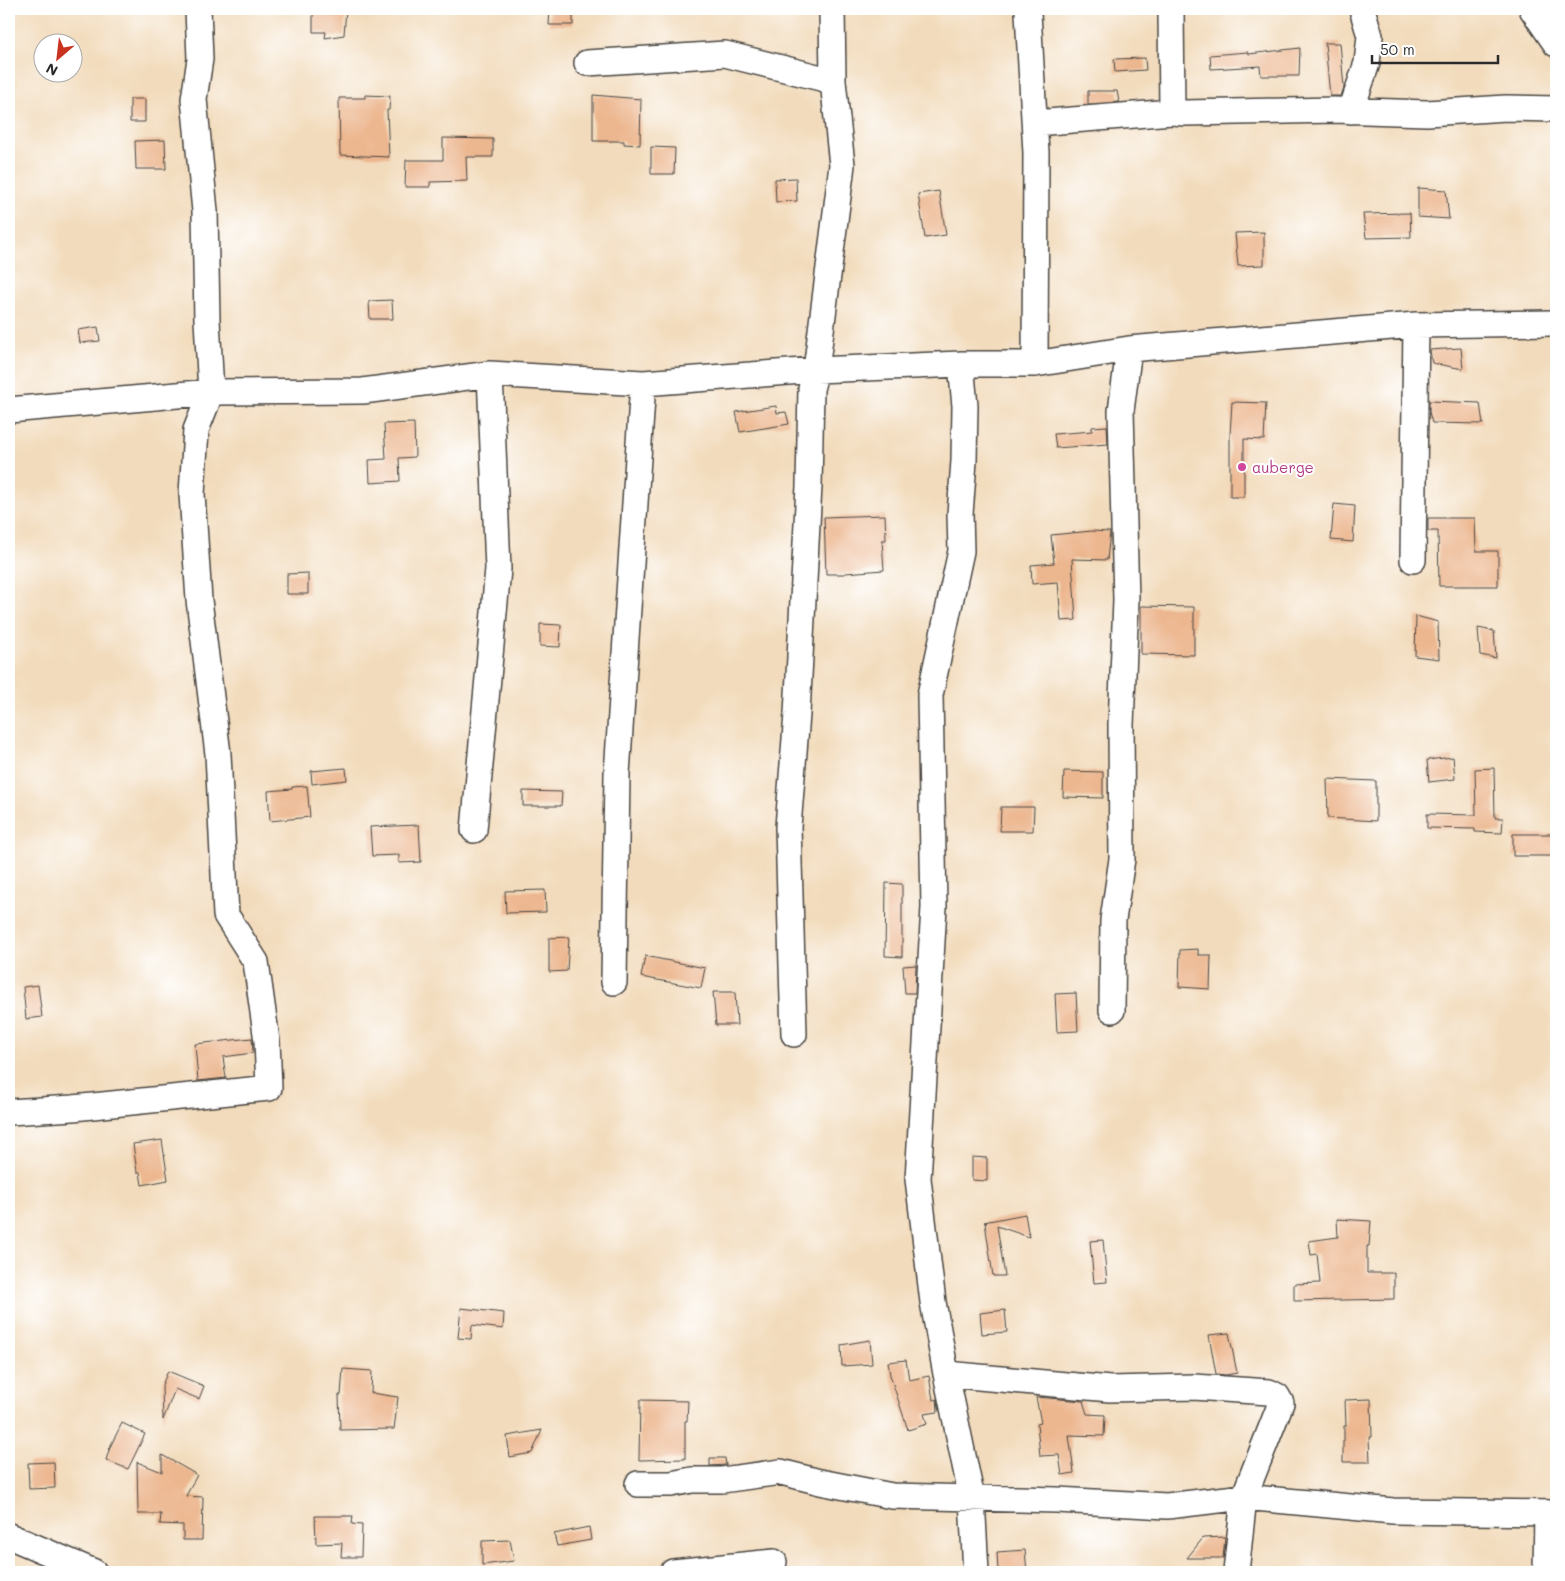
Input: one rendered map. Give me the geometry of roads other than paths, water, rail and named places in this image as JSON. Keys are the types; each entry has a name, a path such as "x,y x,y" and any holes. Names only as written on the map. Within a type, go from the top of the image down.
{"street":[{"path":"9,1112 73,1108 269,1088 267,1041 256,962 226,915 218,754 199,600 192,494 196,430 211,392 204,211 194,99 200,59 198,9"},
{"path":"794,1034 788,827 800,675 810,486 811,389 816,370 842,166 833,80 832,9"},
{"path":"1171,9 1172,112"},
{"path":"1351,111 1368,63 1370,36 1362,9"},
{"path":"1532,9 1556,44"},
{"path":"1028,13 1036,153 1036,364"},
{"path":"587,63 725,54 833,80"},
{"path":"1035,123 1172,112 1351,111 1427,113 1506,108 1556,109"},
{"path":"9,410 211,392 363,391 490,374 644,383 816,370 960,364 1036,364 1129,349 1416,325 1556,323"},
{"path":"1413,560 1416,325"},
{"path":"1112,1010 1113,920 1122,859 1121,725 1126,600 1121,411 1129,349"},
{"path":"960,364 965,406 964,461 960,514 961,551 930,695 934,908 918,1179 933,1302 972,1498 976,1572"},
{"path":"474,830 498,568 490,374"},
{"path":"614,982 617,774 644,383"},
{"path":"946,1374 1110,1389 1194,1387 1269,1392 1277,1396 1280,1402 1244,1497 1236,1572"},
{"path":"638,1484 670,1484 692,1480 722,1480 780,1472 892,1496 1057,1500 1167,1506 1244,1497 1393,1511 1552,1513 1546,1572"},
{"path":"9,1536 94,1572"},
{"path":"673,1572 774,1562"}],"place":[{"name":"auberge","path":"1242,467"}]}
